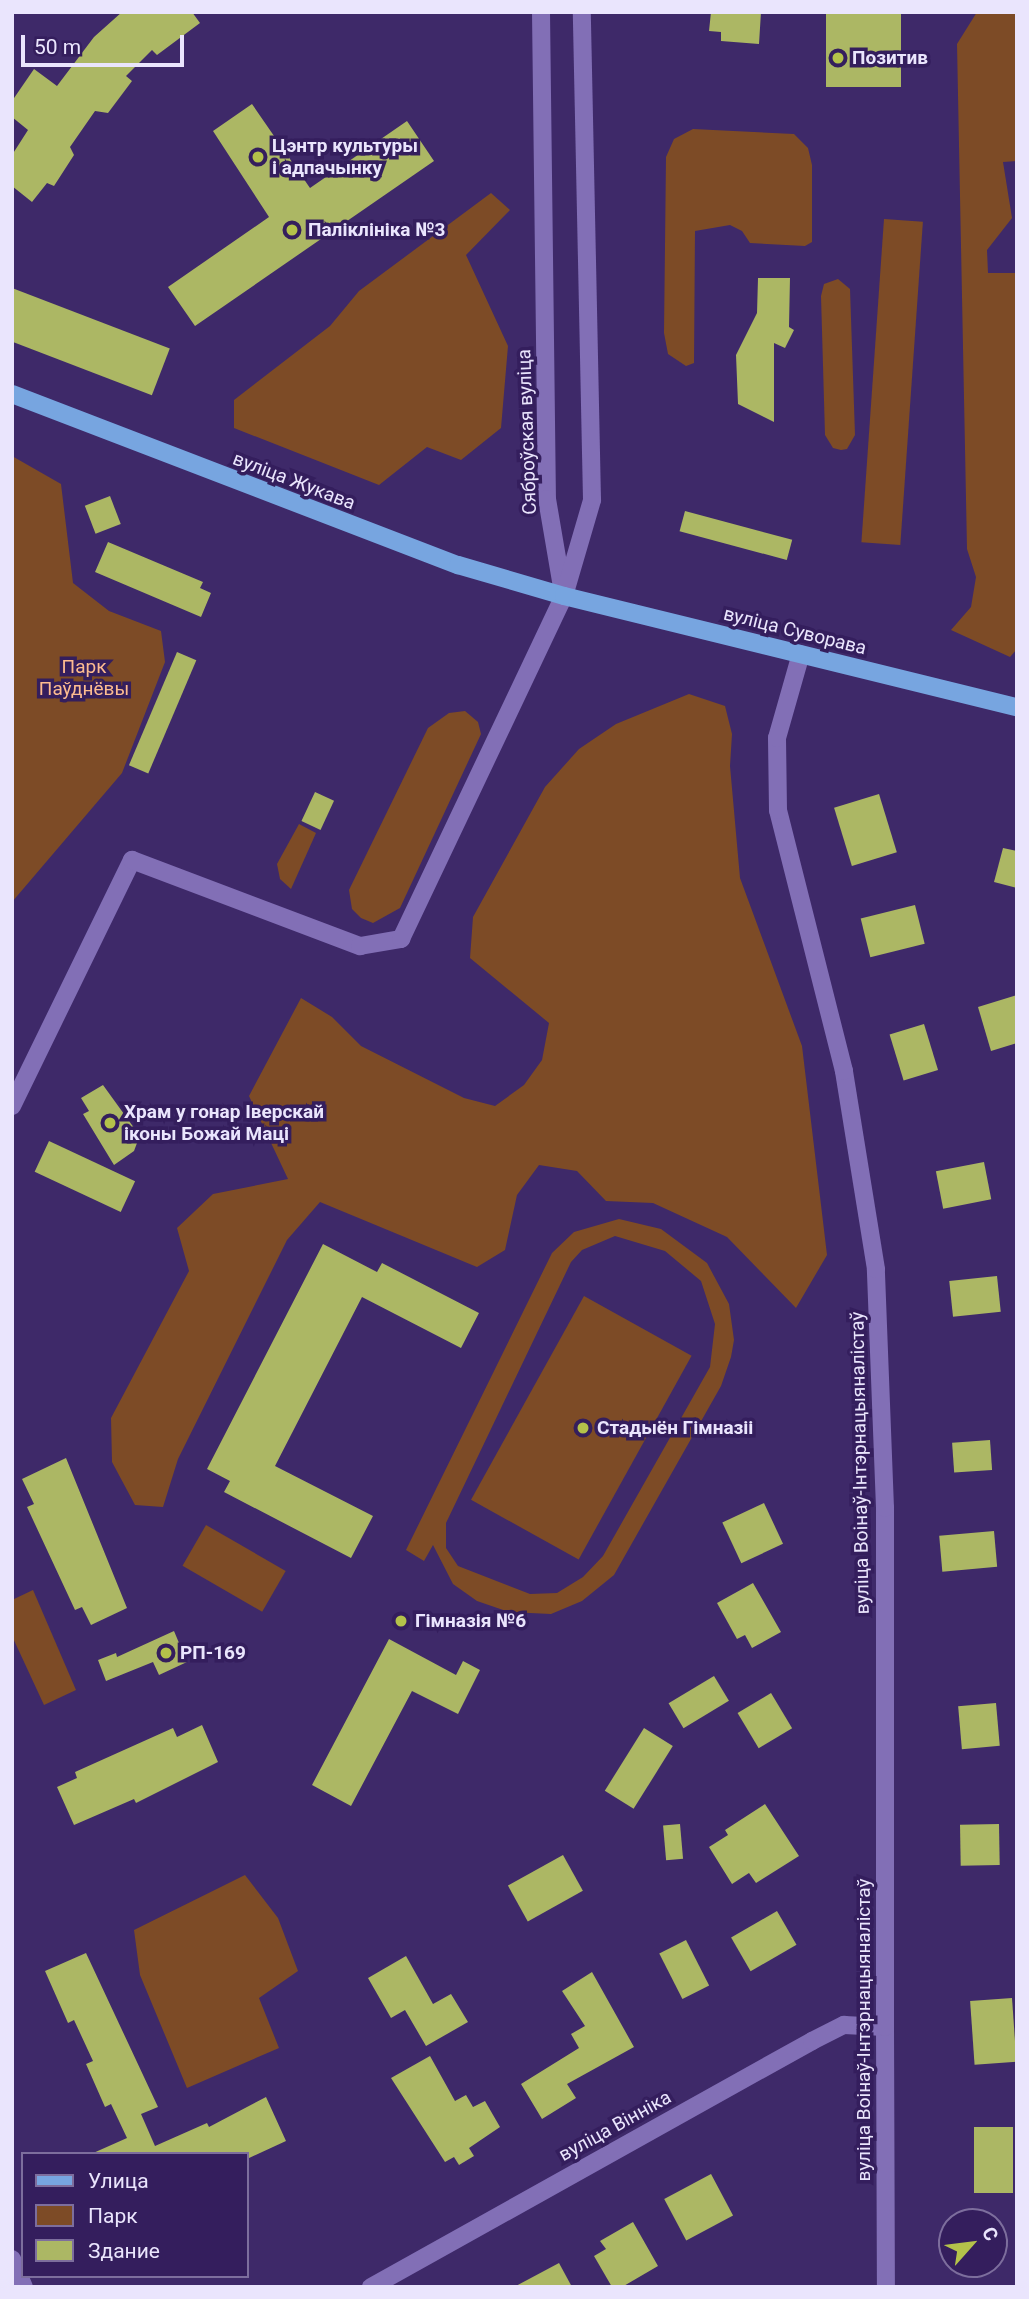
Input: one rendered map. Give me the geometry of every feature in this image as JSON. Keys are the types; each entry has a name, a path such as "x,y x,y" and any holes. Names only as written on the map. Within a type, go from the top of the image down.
{"main road":[{"name":"вуліца Жукава","path":"12,394 458,565 564,596"},
{"name":"вуліца Суворава","path":"564,596 1017,707"}],"street":[{"name":"Сяброўская вуліца","path":"541,12 547,499 564,596"},
{"path":"12,1105 132,860 360,946 401,939 564,596 592,500 582,12"},
{"name":"вуліца Воінаў-Інтэрнацыяналістаў","path":"801,654 777,738 778,810 847,1084 877,1283 884,1508 886,2287"},
{"name":"вуліца Вінніка","path":"371,2287 812,2041 844,2025 885,2027"},
{"path":"12,2259 24,2287"}],"green space":[{"path":"977,12 1017,12 1017,161 1003,162 1012,218 987,250 988,273 1017,273 1017,649 1010,657 951,630 971,607 976,577 967,549 957,44"},
{"path":"693,129 794,134 808,148 812,165 812,242 805,246 750,243 742,231 730,225 695,231 694,363 686,366 668,354 664,333 666,157 674,139"},
{"path":"491,193 510,210 466,255 508,346 501,428 461,460 427,447 379,485 234,428 234,400 330,326 359,291"},
{"path":"884,219 923,222 900,545 861,542"},
{"path":"838,279 850,289 855,435 847,449 841,450 833,448 825,435 821,296 824,284"},
{"name":"Парк Паўднёвы","path":"12,456 61,484 73,583 109,611 161,631 165,662 122,773 12,902"},
{"path":"689,694 725,706 732,734 730,766 740,878 802,1046 827,1255 796,1308 727,1237 653,1203 606,1201 577,1171 539,1165 517,1195 505,1250 477,1267 320,1202 287,1240 178,1459 163,1507 135,1505 112,1462 111,1418 189,1271 177,1228 213,1194 288,1179 249,1096 301,998 332,1017 361,1046 464,1098 495,1106 524,1085 542,1060 549,1023 470,958 473,917 545,787 579,749 616,724"},
{"path":"465,711 478,722 481,734 400,908 373,923 361,918 352,909 349,890 428,728 449,713"},
{"path":"299,824 316,833 291,889 280,879 277,864"},
{"path":"619,1219 661,1229 707,1263 729,1304 734,1340 721,1386 614,1575 582,1601 551,1614 509,1612 477,1601 453,1584 433,1545 424,1561 406,1550 552,1253 574,1232","holes":["615,1236 665,1251 701,1281 715,1324 710,1367 603,1556 583,1577 557,1593 530,1594 458,1566 446,1548 446,1523 571,1262 582,1250"]},
{"name":"Стадыён Гімназіі","path":"584,1296 692,1356 579,1559 471,1500"},
{"path":"206,1525 286,1571 262,1612 182,1566"},
{"path":"33,1590 76,1690 44,1705 12,1636 12,1600"},
{"path":"245,1875 278,1918 298,1971 259,1998 279,2048 187,2088 140,1975 134,1930"}],"building":[{"path":"122,12 192,12 200,23 157,55 152,50 126,76 132,81 108,113 95,111 70,147 74,155 54,186 47,183 32,202 12,186 12,155 28,130 12,117 12,101 34,69 57,86 94,37"},
{"path":"711,12 761,12 759,44 721,41 721,32 709,31"},
{"path":"826,12 901,12 901,87 826,87"},
{"name":"Паліклініка №3","path":"252,104 310,188 407,121 434,161 195,326 168,287 269,217 213,131"},
{"path":"758,278 790,278 789,327 794,330 785,348 774,343 774,422 738,404 736,355 757,313"},
{"path":"12,288 170,349 152,395 12,342"},
{"path":"110,496 121,524 96,534 85,506"},
{"path":"685,511 792,540 787,560 680,531"},
{"path":"108,542 203,582 200,588 211,593 201,617 95,572"},
{"path":"177,652 196,660 148,773 129,765"},
{"path":"315,792 334,801 321,830 301,821"},
{"path":"879,794 897,852 852,866 834,808"},
{"path":"1003,848 1017,851 1017,888 994,882"},
{"path":"915,905 925,944 870,957 861,919"},
{"path":"1017,995 1017,1043 991,1051 978,1007"},
{"path":"924,1024 938,1070 904,1080 890,1035"},
{"name":"Храм у гонар Іверскай іконы Божай Маці","path":"103,1085 137,1132 132,1135 137,1143 134,1151 114,1165 83,1114 89,1111 81,1098"},
{"path":"49,1141 135,1181 121,1212 35,1172"},
{"path":"984,1162 991,1199 943,1209 936,1171"},
{"path":"323,1244 377,1272 382,1263 479,1313 461,1348 362,1297 275,1466 373,1516 351,1558 224,1492 230,1481 207,1469"},
{"path":"997,1276 1001,1312 953,1317 949,1281"},
{"path":"990,1440 992,1470 954,1473 952,1443"},
{"path":"66,1458 127,1608 91,1625 82,1607 75,1610 27,1507 34,1504 22,1479"},
{"path":"764,1503 783,1544 741,1563 722,1522"},
{"path":"994,1531 997,1567 942,1572 939,1536"},
{"path":"753,1583 781,1632 752,1648 745,1635 737,1639 717,1603"},
{"path":"174,1631 187,1662 159,1675 153,1662 106,1681 98,1660 116,1653 117,1657"},
{"path":"389,1639 456,1675 463,1661 480,1670 458,1714 412,1691 351,1806 312,1785"},
{"path":"714,1676 729,1701 684,1728 669,1703"},
{"path":"771,1693 792,1728 759,1748 738,1713"},
{"path":"996,1703 1000,1746 962,1749 958,1706"},
{"path":"202,1725 218,1762 136,1803 134,1799 74,1825 57,1787 77,1778 75,1772 173,1728 177,1737"},
{"path":"644,1728 673,1746 634,1809 605,1791"},
{"path":"765,1804 799,1856 756,1883 749,1873 732,1884 709,1847 728,1835 725,1830"},
{"path":"680,1824 683,1859 666,1860 663,1825"},
{"path":"999,1824 1000,1865 961,1866 960,1825"},
{"path":"563,1855 583,1891 528,1921 508,1886"},
{"path":"777,1911 796,1945 751,1971 731,1938"},
{"path":"686,1940 709,1985 682,1999 659,1954"},
{"path":"86,1953 158,2107 141,2114 155,2146 207,2123 209,2127 266,2097 286,2141 248,2159 248,2152 96,2152 127,2138 111,2104 105,2107 86,2064 93,2061 74,2020 68,2023 45,1971"},
{"path":"406,1956 433,2004 451,1994 468,2022 426,2046 405,2010 391,2018 368,1978"},
{"path":"592,1972 634,2047 567,2084 576,2098 542,2119 521,2084 579,2048 571,2034 585,2026 562,1991"},
{"path":"1012,1998 1016,2062 975,2065 970,2001"},
{"path":"430,2056 455,2101 466,2095 473,2107 485,2101 500,2127 469,2148 474,2156 459,2165 454,2157 445,2162 391,2078"},
{"path":"974,2127 1013,2127 1013,2193 974,2193"},
{"path":"711,2174 733,2215 686,2240 664,2199"},
{"path":"633,2222 658,2266 622,2287 612,2287 594,2256 606,2249 600,2241"},
{"path":"559,2263 572,2287 514,2287"}],"place":[{"name":"Позитив","path":"838,58"},
{"name":"Цэнтр культуры і адпачынку","path":"258,157"},
{"name":"Паліклініка №3","path":"292,230"},
{"name":"Храм у гонар Іверскай іконы Божай Маці","path":"110,1123"},
{"name":"Стадыён Гімназіі","path":"583,1428"},
{"name":"Гімназія №6","path":"401,1621"},
{"name":"РП-169","path":"166,1653"}]}
